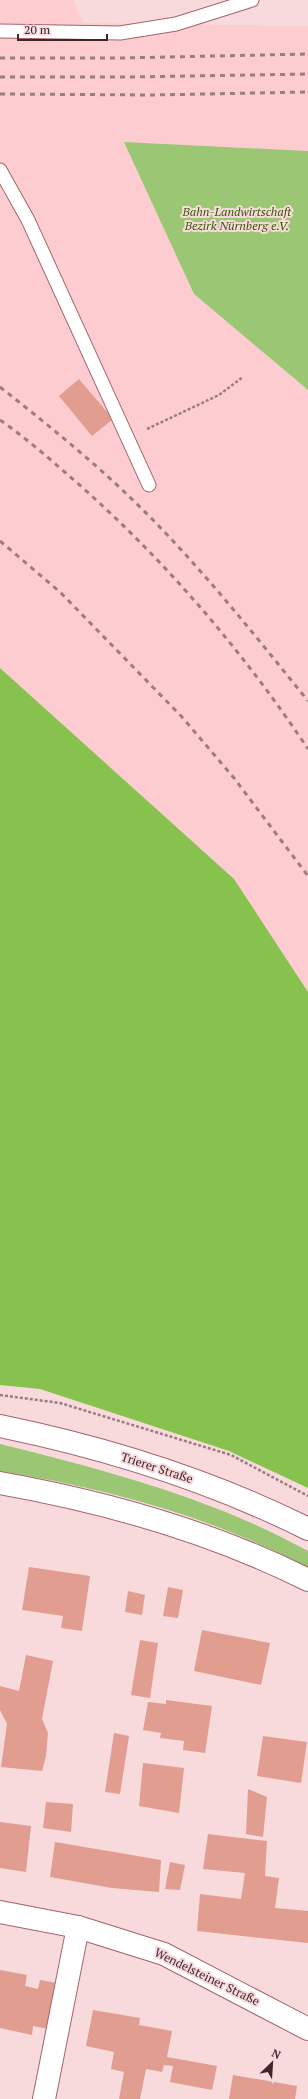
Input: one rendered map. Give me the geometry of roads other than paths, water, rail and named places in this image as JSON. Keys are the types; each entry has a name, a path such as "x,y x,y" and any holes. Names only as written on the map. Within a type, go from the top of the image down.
{"main road":[{"name":"Trierer Straße","path":"0,1426 98,1449 174,1472 222,1490 308,1529"},
{"path":"0,1483 99,1503 174,1524 231,1546 308,1580"},
{"name":"Wendelsteiner Straße","path":"0,1912 78,1927 164,1954 308,2029"},
{"path":"44,2099 78,1927"}],"lane":[{"path":"0,31 120,32 176,24 252,0"},
{"path":"0,170 28,220 150,485"}],"railway":[{"path":"0,58 121,58 308,54"},
{"path":"0,77 129,77 308,74"},
{"path":"0,94 153,95 308,92"},
{"path":"0,387 96,466 151,518 212,585 308,701"},
{"path":"0,420 48,457 75,481 140,542 170,574 229,641 283,712 308,749"},
{"path":"0,541 60,592 182,717 234,778 308,876"}],"park label":[{"name":"Bahn-Landwirtschaft Bezirk Nürnberg e.V.","path":"237,219"}]}
